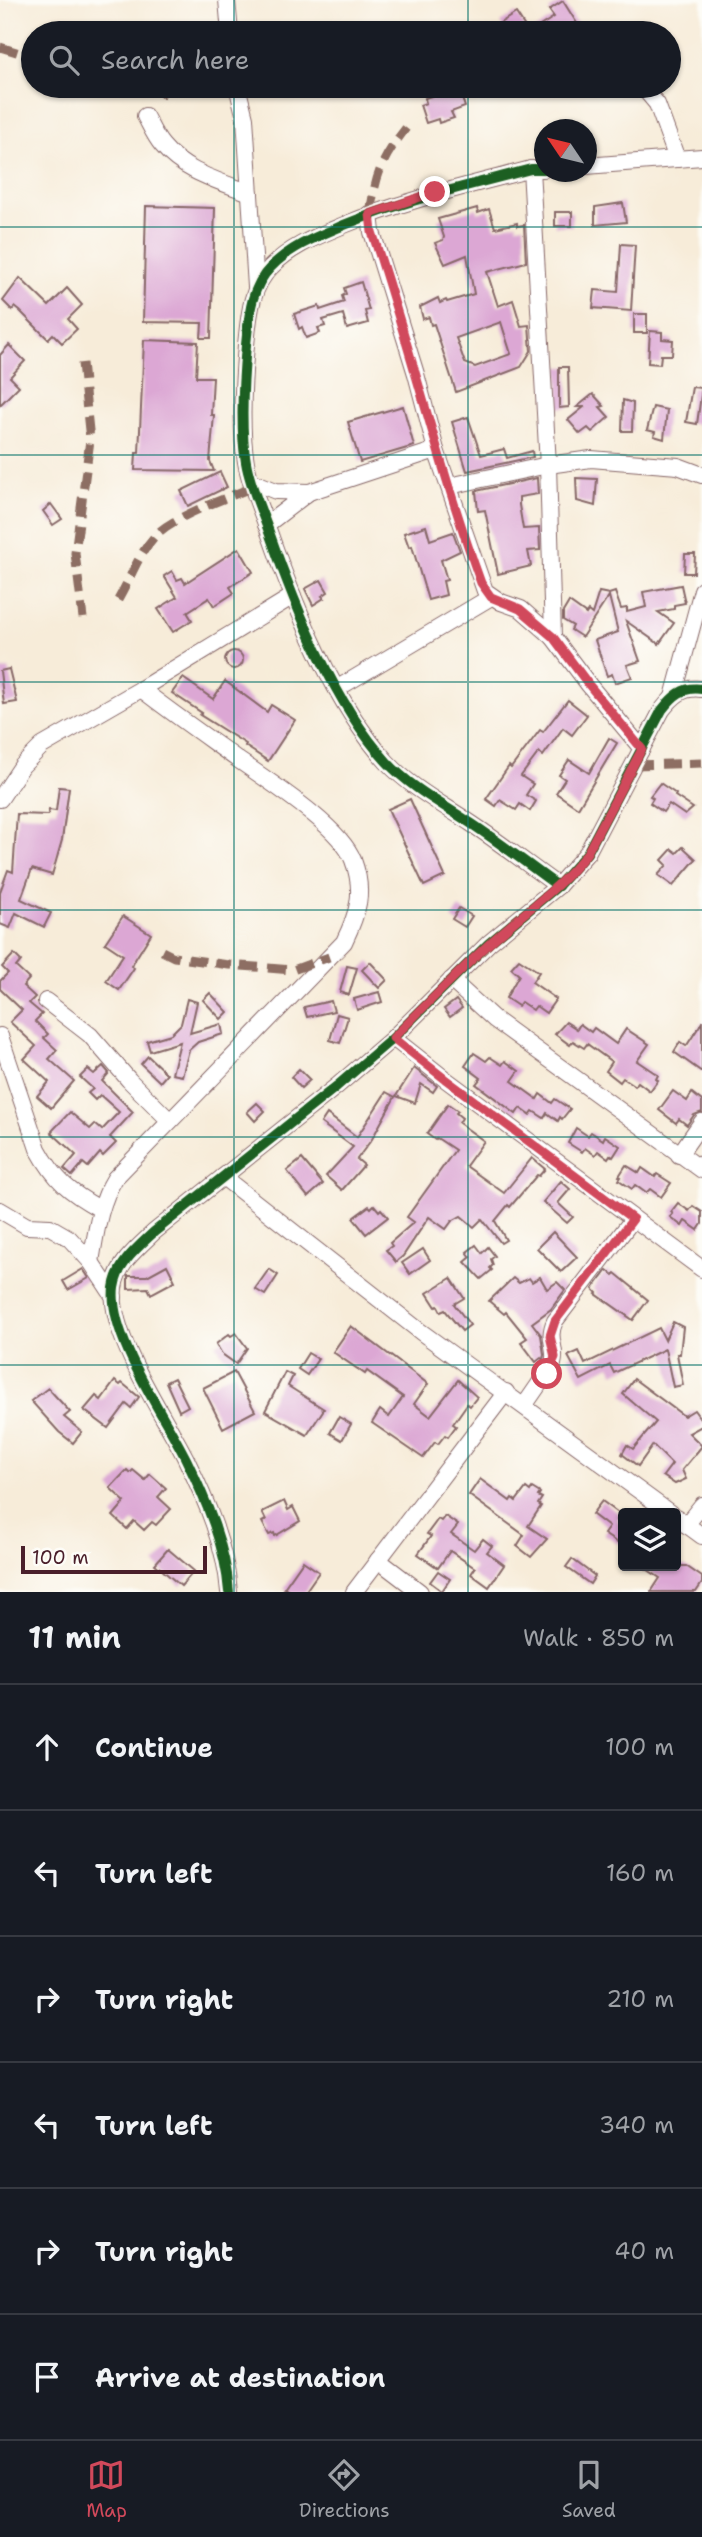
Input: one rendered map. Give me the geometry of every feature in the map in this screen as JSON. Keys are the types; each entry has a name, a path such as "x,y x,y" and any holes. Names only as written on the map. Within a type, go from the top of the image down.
{"street":[{"path":"228,0 229,21"},
{"path":"240,98 245,118 256,287"},
{"path":"652,98 657,104 677,159"},
{"path":"145,116 160,144 176,160 191,169 250,193"},
{"path":"597,165 702,157"},
{"path":"534,170 435,192 370,214 304,241 270,267 256,287 252,299 245,362 244,436 251,481 293,596 338,688 368,739 389,764 418,788 558,886"},
{"path":"538,182 553,637"},
{"path":"370,214 372,232 416,374 436,450 481,583 491,597 520,609 553,637 642,749"},
{"path":"266,525 309,492 436,450"},
{"path":"449,486 548,465 591,459 678,466 702,475"},
{"path":"251,481 276,491 309,492"},
{"path":"229,1592 220,1544 204,1501 186,1459 157,1409 119,1323 114,1297 117,1275 136,1249 393,1038 498,936 558,886 587,853 662,710 673,697 697,631 702,590"},
{"path":"0,799 22,766 42,746 141,690 293,596"},
{"path":"338,688 491,597"},
{"path":"673,697 688,689 702,689"},
{"path":"90,1262 100,1209 115,1178 344,942 356,918 360,893 352,858 345,844 329,829 289,796 141,690"},
{"path":"451,980 495,1020 702,1170"},
{"path":"46,1001 90,1035 170,1121"},
{"path":"0,1036 38,1149 47,1165 58,1181 72,1193 100,1209"},
{"path":"393,1038 702,1269"},
{"path":"679,1155 702,1122"},
{"path":"223,1177 342,1271 663,1508"},
{"path":"0,1210 26,1226 50,1227 69,1238 90,1262 114,1297"},
{"path":"524,1406 553,1364 555,1357 550,1336 555,1321 633,1219"},
{"path":"354,1592 506,1392"},
{"path":"702,1505 681,1521 702,1536"},
{"path":"378,1560 420,1592"}],"building":[{"path":"563,1 576,21 548,21 554,17 549,10"},
{"path":"516,13 521,21 503,21"},
{"path":"425,98 462,98 465,107 451,112 454,118 439,123 438,119 426,123 420,105 426,103"},
{"path":"623,203 626,222 595,225 595,207"},
{"path":"146,206 215,208 211,338 201,338 202,323 143,322"},
{"path":"477,208 478,213 489,209 495,228 517,223 517,226 524,225 526,262 487,272 498,306 513,300 521,326 529,325 531,351 521,367 456,392 434,324 431,325 429,317 423,319 420,307 438,298 440,303 474,294 467,255 445,264 435,243 444,237 438,219","holes":["501,322 511,354 475,367 465,363 456,338"]},
{"path":"555,212 572,212 572,226 555,226"},
{"path":"621,244 635,245 631,311 593,308 595,290 618,292"},
{"path":"20,278 49,306 67,288 82,305 68,319 77,329 62,343 53,334 48,339 20,311 15,307 12,310 3,301"},
{"path":"361,282 369,310 365,311 368,323 347,329 343,314 323,320 325,326 318,328 320,333 306,338 302,327 299,329 294,314 319,306 320,310 344,302 344,288"},
{"path":"634,314 647,314 647,333 634,333"},
{"path":"650,331 662,332 662,339 673,340 672,355 661,355 660,364 648,363"},
{"path":"144,340 198,342 196,377 213,377 211,415 214,415 210,461 214,471 135,470 136,453 139,453"},
{"path":"9,345 25,361 10,377 19,386 0,405 0,355"},
{"path":"559,367 568,367 569,407 559,408"},
{"path":"692,387 702,388 697,424 686,422"},
{"path":"593,394 604,406 600,407 609,417 592,432 588,428 580,434 568,420 584,407 577,407"},
{"path":"623,400 633,403 632,431 622,431"},
{"path":"403,406 414,446 360,462 348,422"},
{"path":"653,407 667,410 664,439 647,430"},
{"path":"468,417 481,455 504,449 507,458 532,451 533,457 467,471 452,422"},
{"path":"220,472 227,487 188,506 181,491"},
{"path":"537,478 538,494 519,497 519,505 523,529 539,528 540,550 528,551 531,566 498,574 485,510 478,511 476,491"},
{"path":"576,478 597,479 595,506 577,501"},
{"path":"51,504 62,519 53,525 43,511"},
{"path":"426,526 430,540 453,532 460,551 441,560 447,580 443,581 446,595 428,600 412,546 409,547 404,533"},
{"path":"239,548 253,572 230,587 234,593 214,606 209,598 187,612 192,620 173,632 158,609 177,597 164,576 172,571 177,580 182,578 185,583"},
{"path":"685,554 695,554 694,573 684,573"},
{"path":"321,580 328,592 313,605 305,589"},
{"path":"681,585 685,603 674,605 674,609 658,612 674,623 659,644 626,621 640,661 627,665 632,677 615,683 612,674 607,676 595,640 618,632 609,596 582,637 571,630 573,626 563,620 563,612 569,602 586,614 588,611 592,614 599,592 615,592 621,609 627,608 627,612 646,607 643,592"},
{"path":"230,651 238,651 243,660 241,667 230,669 225,664 225,656"},
{"path":"9,669 17,702 4,704 0,671"},
{"path":"183,678 213,699 225,681 267,712 271,705 295,720 268,761 172,693"},
{"path":"568,700 587,715 572,735 563,728 543,756 539,752 521,776 533,784 526,795 536,801 530,811 520,804 516,810 500,800 496,806 486,799 509,766 511,768 540,730 543,732"},
{"path":"609,738 617,743 578,808 556,793 565,779 559,775 569,760 589,773"},
{"path":"660,783 693,808 685,815 669,804 663,812 650,803 653,798 650,796"},
{"path":"59,787 69,788 62,840 52,875 32,869 21,899 51,913 44,927 16,913 10,928 0,924 0,892 8,870 13,872 17,814 48,815 49,810 56,811"},
{"path":"410,799 445,876 424,886 388,809"},
{"path":"683,847 696,859 673,886 658,875 667,865 662,860 672,849 677,853"},
{"path":"459,908 472,916 465,927 452,919"},
{"path":"123,916 151,934 131,966 134,968 119,990 106,981 123,955 105,943"},
{"path":"14,954 21,961 16,967 29,979 23,986 35,997 29,1003 42,1014 35,1021 48,1034 44,1038 57,1050 49,1059 74,1081 51,1108 37,1096 49,1082 24,1059 36,1046 10,1022 22,1010 0,989 0,981 8,973 2,967"},
{"path":"519,959 539,972 532,982 556,999 546,1013 536,1006 533,1010 521,1002 518,1006 506,998 519,975 511,968"},
{"path":"370,962 387,980 379,988 362,970"},
{"path":"347,966 357,968 349,995 340,992"},
{"path":"379,992 382,1002 357,1010 354,999"},
{"path":"210,993 228,1012 221,1019 203,1000"},
{"path":"187,999 197,1002 190,1033 221,1024 223,1034 198,1042 189,1050 182,1076 172,1074 180,1042 150,1051 147,1041 171,1034 181,1024"},
{"path":"456,1000 462,1008 450,1017 444,1009"},
{"path":"331,1001 334,1011 307,1017 304,1007"},
{"path":"337,1014 348,1017 340,1043 330,1040"},
{"path":"566,1022 577,1029 580,1024 591,1032 594,1028 616,1044 626,1029 649,1044 637,1061 658,1075 658,1080 650,1091 638,1082 635,1086 623,1078 620,1082 606,1071 612,1062 587,1044 584,1048 573,1041 570,1045 555,1034"},
{"path":"702,1022 702,1072 674,1052 680,1042 687,1045"},
{"path":"474,1053 486,1061 490,1057 502,1065 505,1061 519,1071 512,1081 537,1099 540,1094 552,1103 555,1099 570,1109 558,1121 547,1113 544,1118 533,1111 530,1115 520,1108 516,1114 476,1084 481,1078 465,1066"},
{"path":"148,1056 167,1074 160,1082 141,1064"},
{"path":"103,1066 109,1073 102,1081 133,1112 110,1137 116,1143 103,1156 100,1153 88,1167 83,1163 72,1176 64,1169 76,1155 51,1132 70,1112 90,1129 95,1124 102,1130 119,1112 100,1095 95,1100 88,1093 93,1089 80,1077 88,1069 94,1074"},
{"path":"414,1068 437,1086 433,1092 421,1084 415,1103 396,1096"},
{"path":"299,1069 310,1080 301,1088 291,1077"},
{"path":"673,1091 687,1101 692,1093 702,1101 702,1112 694,1115 687,1125 679,1119 676,1123 659,1110"},
{"path":"386,1092 395,1097 372,1139 357,1159 364,1165 342,1190 326,1176 353,1147 321,1123 327,1114 357,1137"},
{"path":"257,1103 265,1111 255,1121 247,1112"},
{"path":"448,1104 458,1111 456,1113 462,1118 459,1123 484,1141 466,1166 504,1193 532,1158 545,1169 495,1221 506,1240 501,1243 482,1219 474,1227 461,1216 452,1221 446,1229 429,1217 396,1262 386,1250 392,1246 390,1243 414,1222 407,1217 455,1150 427,1134"},
{"path":"576,1128 588,1136 591,1132 603,1140 605,1136 620,1146 613,1157 610,1155 608,1158 598,1151 595,1155 585,1148 582,1152 568,1143"},
{"path":"302,1159 323,1184 308,1197 287,1171"},
{"path":"626,1165 639,1173 642,1168 655,1177 657,1174 671,1183 661,1197 650,1189 646,1193 635,1185 632,1189 619,1180"},
{"path":"561,1181 570,1189 558,1203 573,1217 567,1223 543,1202"},
{"path":"678,1203 689,1211 693,1206 702,1212 702,1224 698,1230 685,1221 682,1226 670,1217"},
{"path":"374,1205 388,1217 366,1234 353,1218"},
{"path":"553,1232 577,1257 561,1272 537,1248"},
{"path":"476,1245 482,1253 488,1247 495,1256 491,1259 492,1270 481,1279 465,1262 471,1257 467,1252"},
{"path":"423,1249 430,1260 410,1274 402,1263"},
{"path":"167,1265 175,1281 151,1294 148,1288 128,1289 128,1276 147,1276"},
{"path":"83,1269 89,1278 68,1290 63,1281"},
{"path":"269,1269 278,1275 265,1295 255,1289"},
{"path":"607,1270 613,1275 615,1273 648,1300 633,1320 596,1294 593,1289"},
{"path":"540,1277 547,1289 557,1282 565,1290 551,1309 532,1323 541,1335 544,1354 543,1360 541,1358 536,1362 521,1342 527,1338 506,1312 504,1314 489,1301 513,1278 519,1283 529,1278 532,1282"},
{"path":"451,1278 464,1298 454,1304 470,1325 462,1331 445,1310 441,1312 438,1306 436,1307 427,1293"},
{"path":"673,1322 683,1327 680,1354 677,1354 683,1385 673,1387 665,1349 614,1373 610,1365 581,1380 568,1356 579,1351 585,1364 659,1328 665,1340"},
{"path":"351,1326 428,1384 414,1404 430,1416 458,1380 477,1397 470,1406 467,1404 453,1424 456,1426 448,1437 445,1435 438,1444 435,1442 423,1458 372,1423 380,1410 389,1417 403,1397 367,1371 365,1374 333,1352"},
{"path":"236,1333 247,1348 236,1364 222,1354 216,1344 229,1334 231,1336"},
{"path":"308,1353 318,1359 307,1375 298,1369"},
{"path":"234,1372 255,1411 223,1428 203,1388"},
{"path":"285,1372 293,1376 288,1386 324,1409 307,1435 265,1411"},
{"path":"174,1378 188,1406 179,1411 166,1382"},
{"path":"634,1379 684,1416 694,1410 702,1421 702,1426 689,1433 702,1446 682,1470 686,1479 675,1484 663,1476 672,1464 653,1445 638,1466 622,1454 627,1445 633,1449 656,1422 623,1394"},
{"path":"115,1381 120,1385 122,1383 139,1397 131,1408 126,1404 108,1428 84,1410 96,1396 101,1400"},
{"path":"48,1388 70,1412 64,1417 82,1432 73,1443 59,1432 31,1401"},
{"path":"339,1417 351,1424 342,1440 330,1433"},
{"path":"127,1470 130,1473 133,1470 145,1480 150,1474 166,1488 158,1497 171,1509 156,1525 152,1522 144,1530 134,1521 127,1529 113,1516 125,1502 110,1488"},
{"path":"480,1479 510,1501 512,1498 516,1501 526,1488 540,1493 538,1496 542,1498 538,1504 541,1506 528,1526 547,1539 531,1557 517,1546 524,1535 469,1495"},
{"path":"284,1501 288,1510 293,1507 300,1521 275,1536 274,1533 269,1535 262,1522 266,1520 262,1512"},
{"path":"602,1501 618,1513 618,1543 604,1534 609,1527 592,1514"},
{"path":"445,1516 458,1525 451,1534 474,1550 483,1539 492,1546 487,1552 504,1565 489,1587 471,1574 475,1568 450,1551 438,1568 418,1554 431,1536 427,1534 438,1519 441,1521"},
{"path":"168,1549 194,1571 181,1586 155,1564"},
{"path":"572,1559 595,1576 590,1584 566,1567"},
{"path":"303,1561 319,1572 305,1592 291,1592 284,1588"},
{"path":"681,1566 686,1566 702,1577 702,1583 696,1592 651,1592 660,1578 650,1571 681,1571"},
{"path":"438,1571 450,1579 442,1591 430,1582"}],"marked path":[{"path":"0,47 21,53"},
{"path":"370,214 381,168 406,128"},
{"path":"82,363 90,440 75,553 83,618"},
{"path":"118,600 144,550 164,528 202,508 253,487"},
{"path":"634,765 702,763"},
{"path":"162,951 174,957 229,965 293,970 329,957"}],"cycle path":[{"path":"534,169 436,194 344,225 296,247 271,267 259,284 248,324 243,388 244,449 250,480 304,622 333,683 368,738 406,780 558,886"},
{"path":"229,1592 224,1558 208,1507 186,1459 140,1375 120,1329 114,1288 119,1271 154,1232 337,1086 393,1038 489,943 558,886 587,853 662,710 679,693 689,689 702,689"}],"route":[{"path":"435,192 370,214 372,232 393,295 436,450 481,583 491,597 520,609 553,637 642,749 578,865 558,886 489,943 393,1038 633,1219 555,1321 550,1336 555,1357 547,1374"}]}
